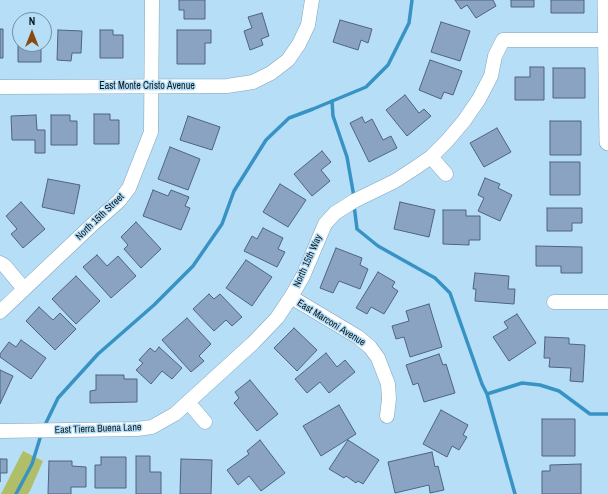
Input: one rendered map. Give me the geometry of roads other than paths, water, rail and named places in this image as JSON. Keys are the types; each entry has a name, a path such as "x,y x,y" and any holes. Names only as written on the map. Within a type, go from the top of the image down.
{"street":[{"name":"North 15th Street","path":"0,312 119,201 129,188 151,132 152,0"},
{"name":"East Monte Cristo Avenue","path":"0,88 227,86 253,82 271,73 288,60 299,44 308,25 312,0"},
{"path":"606,0 608,142"},
{"name":"North 15th Way","path":"188,402 253,343 277,318 303,276 325,224 335,213 354,201 395,181 431,157 464,121 479,99 490,76 495,56 503,40 607,40"},
{"path":"431,157 446,174"},
{"path":"0,263 5,266 24,289"},
{"name":"East Marconi Avenue","path":"291,297 370,347 378,358 388,384 389,399 387,416"},
{"path":"554,302 608,302"},
{"path":"188,402 205,422"},
{"name":"East Tierra Buena Lane","path":"0,432 137,429 152,427 174,414 188,402"}],"waterway":[{"path":"44,427 58,398 98,354 154,305 193,266 222,224 234,191 266,140 289,118 366,87 388,65 409,23 412,0"},
{"path":"332,101 333,116 347,157 354,197"},
{"path":"354,205 357,229 378,246 435,278 450,293 482,384 487,394 515,494"},
{"path":"487,394 522,383 540,385 559,391 590,414 608,414"},
{"path":"16,494 32,464 41,435"}]}
